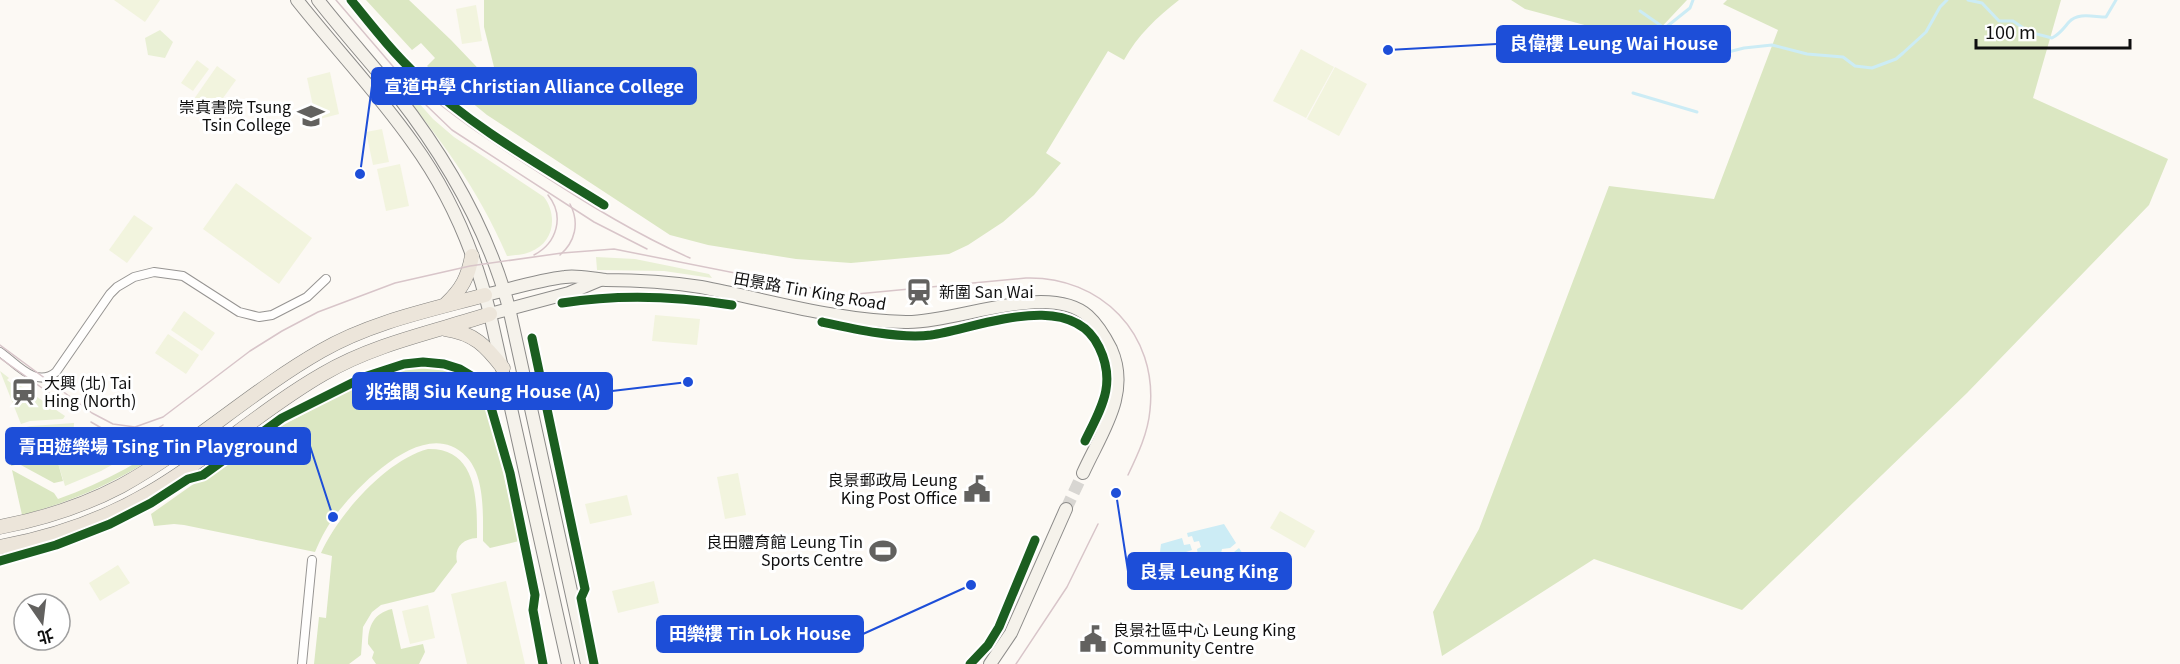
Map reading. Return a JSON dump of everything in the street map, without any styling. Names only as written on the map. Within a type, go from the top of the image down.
[{"type":"main road","points":[[297,0],[414,144],[448,202],[472,256],[485,295],[503,368],[568,664]]},
{"type":"main road","points":[[318,0],[395,93],[436,150],[479,227],[497,268],[509,308],[586,664]]},
{"type":"main road","points":[[445,305],[463,285],[469,273],[472,256]]},
{"type":"main road","name":"田景路 Tin King Road","points":[[485,295],[566,276],[672,283],[889,322],[932,321],[1031,302],[1059,303],[1074,307],[1088,316],[1102,333],[1114,355],[1119,380],[1116,402],[1083,472]]},
{"type":"main road","name":"田景路 Tin King Road","points":[[490,314],[569,293],[603,280]]},
{"type":"main road","points":[[0,526],[46,516],[102,495],[164,460],[277,378],[323,350],[375,326],[485,295]]},
{"type":"main road","points":[[0,547],[63,531],[124,506],[169,480],[271,406],[323,374],[362,354],[490,314]]},
{"type":"main road","points":[[442,329],[458,331],[474,338],[491,352],[503,368]]},
{"type":"main road","points":[[990,664],[1011,633],[1066,509]]},
{"type":"street","points":[[0,351],[31,375],[45,378],[56,372],[110,294],[134,277],[154,272],[183,276],[240,312],[259,317],[278,312],[307,297],[326,279]]},
{"type":"street","points":[[302,664],[312,560]]},
{"type":"green space","points":[[114,0],[160,0],[145,22]]},
{"type":"green space","points":[[366,0],[409,0],[493,84],[494,67],[484,27],[484,0],[1179,0],[1148,27],[1124,60],[1108,51],[1046,153],[1061,163],[1034,195],[1003,222],[968,245],[949,254],[851,263],[796,259],[708,245],[670,235],[487,115],[427,66],[435,58],[421,43],[412,50]]},
{"type":"green space","points":[[1511,0],[1687,0],[1655,34],[1614,44],[1592,27],[1525,9]]},
{"type":"green space","points":[[1727,0],[2061,0],[2033,98],[2168,159],[2149,205],[1967,393],[1742,610],[1594,559],[1442,656],[1433,612],[1479,529],[1609,186],[1714,199],[1778,30],[1723,4]]},
{"type":"green space","points":[[476,5],[482,41],[462,44],[456,9]]},
{"type":"green space","points":[[160,30],[173,42],[165,58],[148,55],[145,38]]},
{"type":"green space","points":[[1301,49],[1334,67],[1306,118],[1273,101]]},
{"type":"green space","points":[[197,60],[209,69],[193,91],[181,83]]},
{"type":"green space","points":[[217,66],[236,80],[213,112],[194,99]]},
{"type":"green space","points":[[1335,67],[1367,84],[1339,136],[1307,119]]},
{"type":"green space","points":[[330,72],[339,114],[316,120],[307,78]]},
{"type":"green space","points":[[395,76],[433,119],[454,137],[544,197],[552,220],[549,236],[538,248],[525,254],[507,256],[470,185],[442,143],[393,81]]},
{"type":"green space","points":[[382,129],[389,162],[373,165],[366,132]]},
{"type":"green space","points":[[400,164],[409,206],[386,211],[377,169]]},
{"type":"green space","points":[[236,183],[312,238],[279,284],[203,229]]},
{"type":"green space","points":[[134,215],[153,228],[127,263],[109,250]]},
{"type":"green space","points":[[596,257],[635,259],[709,274],[712,278],[664,271],[597,270]]},
{"type":"green space","points":[[184,311],[215,333],[202,351],[171,330]]},
{"type":"green space","points":[[655,315],[700,319],[697,345],[652,341]]},
{"type":"green space","points":[[168,334],[199,355],[186,374],[155,353]]},
{"type":"green space","points":[[421,365],[458,372],[479,387],[485,396],[519,541],[490,548],[483,541],[482,497],[474,468],[459,450],[436,443],[420,446],[404,453],[373,475],[334,517],[315,552],[184,525],[154,526],[151,514],[259,438],[366,381],[397,368]]},
{"type":"green space","points":[[0,371],[16,387],[18,384],[65,416],[63,419],[30,421],[21,424]]},
{"type":"green space","points":[[74,423],[72,434],[67,442],[52,449],[35,444],[22,428],[31,426]]},
{"type":"green space","points":[[186,429],[188,433],[130,472],[67,501],[22,515],[12,470],[54,493],[58,499],[125,469],[156,451]]},
{"type":"green space","points":[[87,431],[107,442],[129,443],[135,452],[101,471],[65,486],[58,463],[76,450]]},
{"type":"green space","points":[[428,449],[444,451],[457,457],[465,467],[475,493],[477,538],[467,540],[460,545],[456,557],[457,562],[434,592],[381,605],[372,612],[363,627],[361,655],[349,664],[314,664],[319,617],[326,618],[332,556],[321,553],[339,522],[365,491],[396,465]]},
{"type":"green space","points":[[25,455],[58,463],[63,481],[54,483],[19,464],[11,466],[10,458]]},
{"type":"green space","points":[[738,473],[746,515],[725,519],[717,477]]},
{"type":"green space","points":[[627,495],[632,515],[590,524],[585,504]]},
{"type":"green space","points":[[1280,511],[1315,531],[1305,548],[1270,528]]},
{"type":"green space","points":[[118,565],[130,583],[100,601],[89,583]]},
{"type":"green space","points":[[506,581],[525,664],[467,664],[451,594]]},
{"type":"green space","points":[[654,581],[659,603],[618,613],[612,591]]},
{"type":"green space","points":[[428,605],[435,638],[410,644],[402,611]]},
{"type":"green space","points":[[392,609],[401,649],[423,644],[425,652],[419,664],[376,664],[372,658],[374,652],[368,644],[373,621]]},
{"type":"water","points":[[1224,524],[1236,543],[1230,548],[1222,549],[1220,558],[1222,561],[1230,562],[1234,559],[1234,552],[1239,548],[1244,556],[1244,570],[1235,578],[1191,565],[1190,562],[1194,560],[1193,556],[1198,555],[1197,549],[1201,547],[1199,541],[1194,542],[1192,536],[1188,537],[1187,533]]},
{"type":"water","points":[[1182,538],[1184,545],[1190,544],[1192,550],[1186,552],[1187,557],[1182,559],[1183,564],[1178,566],[1178,570],[1154,574],[1153,562],[1160,552],[1161,544]]},
{"type":"waterway","points":[[1665,28],[1690,8],[1693,0]]},
{"type":"waterway","points":[[1640,11],[1693,48],[1716,55],[1744,48],[1772,45],[1807,54],[1843,57],[1855,66],[1872,68],[1896,59],[1903,53],[1926,32],[1940,7],[1947,0]]},
{"type":"waterway","points":[[1968,0],[1982,3],[1999,21],[2013,21],[2029,32],[2052,38],[2077,17],[2106,17],[2116,0]]},
{"type":"waterway","points":[[1633,93],[1697,112]]},
{"type":"tunnel","points":[[1066,509],[1083,473]]},
{"type":"tram line","points":[[336,0],[427,106],[452,130],[594,222],[647,249]]},
{"type":"tram line","points":[[419,87],[479,133],[561,187],[633,230],[690,258]]},
{"type":"tram line","points":[[534,255],[548,244],[556,228],[556,212],[548,195]]},
{"type":"tram line","points":[[560,255],[569,244],[574,232],[575,218],[570,204]]},
{"type":"tram line","points":[[0,345],[92,413],[113,424],[135,427],[163,417],[250,351],[318,312],[395,283],[470,266],[562,253],[614,249],[846,295],[1026,278],[1053,280],[1078,287],[1100,299],[1119,315],[1134,334],[1145,357],[1150,382],[1149,419],[1142,443],[1128,475]]},
{"type":"tram line","points":[[0,358],[66,405]]},
{"type":"tram line","points":[[91,422],[109,431],[127,436],[145,434],[163,425]]},
{"type":"tram line","points":[[1016,664],[1067,587],[1098,524]]},
{"type":"cycle path","points":[[351,0],[383,40],[439,95],[484,129],[604,205]]},
{"type":"cycle path","points":[[562,303],[605,298],[647,297],[732,305]]},
{"type":"cycle path","points":[[822,322],[876,333],[918,336],[1022,316],[1046,315],[1068,319],[1086,329],[1099,347],[1107,373],[1105,396],[1085,441]]},
{"type":"cycle path","points":[[532,338],[585,589],[581,598],[594,664]]},
{"type":"cycle path","points":[[0,561],[56,545],[110,524],[151,503],[188,479],[203,475],[282,418],[364,377],[404,364],[423,362],[444,364],[460,369],[480,381],[488,397],[510,473],[535,595],[533,610],[543,664]]},
{"type":"cycle path","points":[[970,664],[988,645],[999,627],[1035,540]]},
{"type":"place","name":"良偉樓 Leung Wai House","points":[[1388,50]]},
{"type":"place","name":"崇真書院 Tsung Tsin College","points":[[311,116]]},
{"type":"place","name":"宣道中學 Christian Alliance College","points":[[360,174]]},
{"type":"place","name":"新圍 San Wai","points":[[919,292]]},
{"type":"place","name":"兆強閣 Siu Keung House (A)","points":[[688,382]]},
{"type":"place","name":"大興 (北) Tai Hing (North)","points":[[24,392]]},
{"type":"place","name":"良景郵政局 Leung King Post Office","points":[[977,489]]},
{"type":"place","name":"良景 Leung King","points":[[1116,493]]},
{"type":"place","name":"青田遊樂場 Tsing Tin Playground","points":[[333,517]]},
{"type":"place","name":"良田體育館 Leung Tin Sports Centre","points":[[883,551]]},
{"type":"place","name":"田樂樓 Tin Lok House","points":[[971,585]]},
{"type":"place","name":"良景社區中心 Leung King Community Centre","points":[[1093,639]]}]
